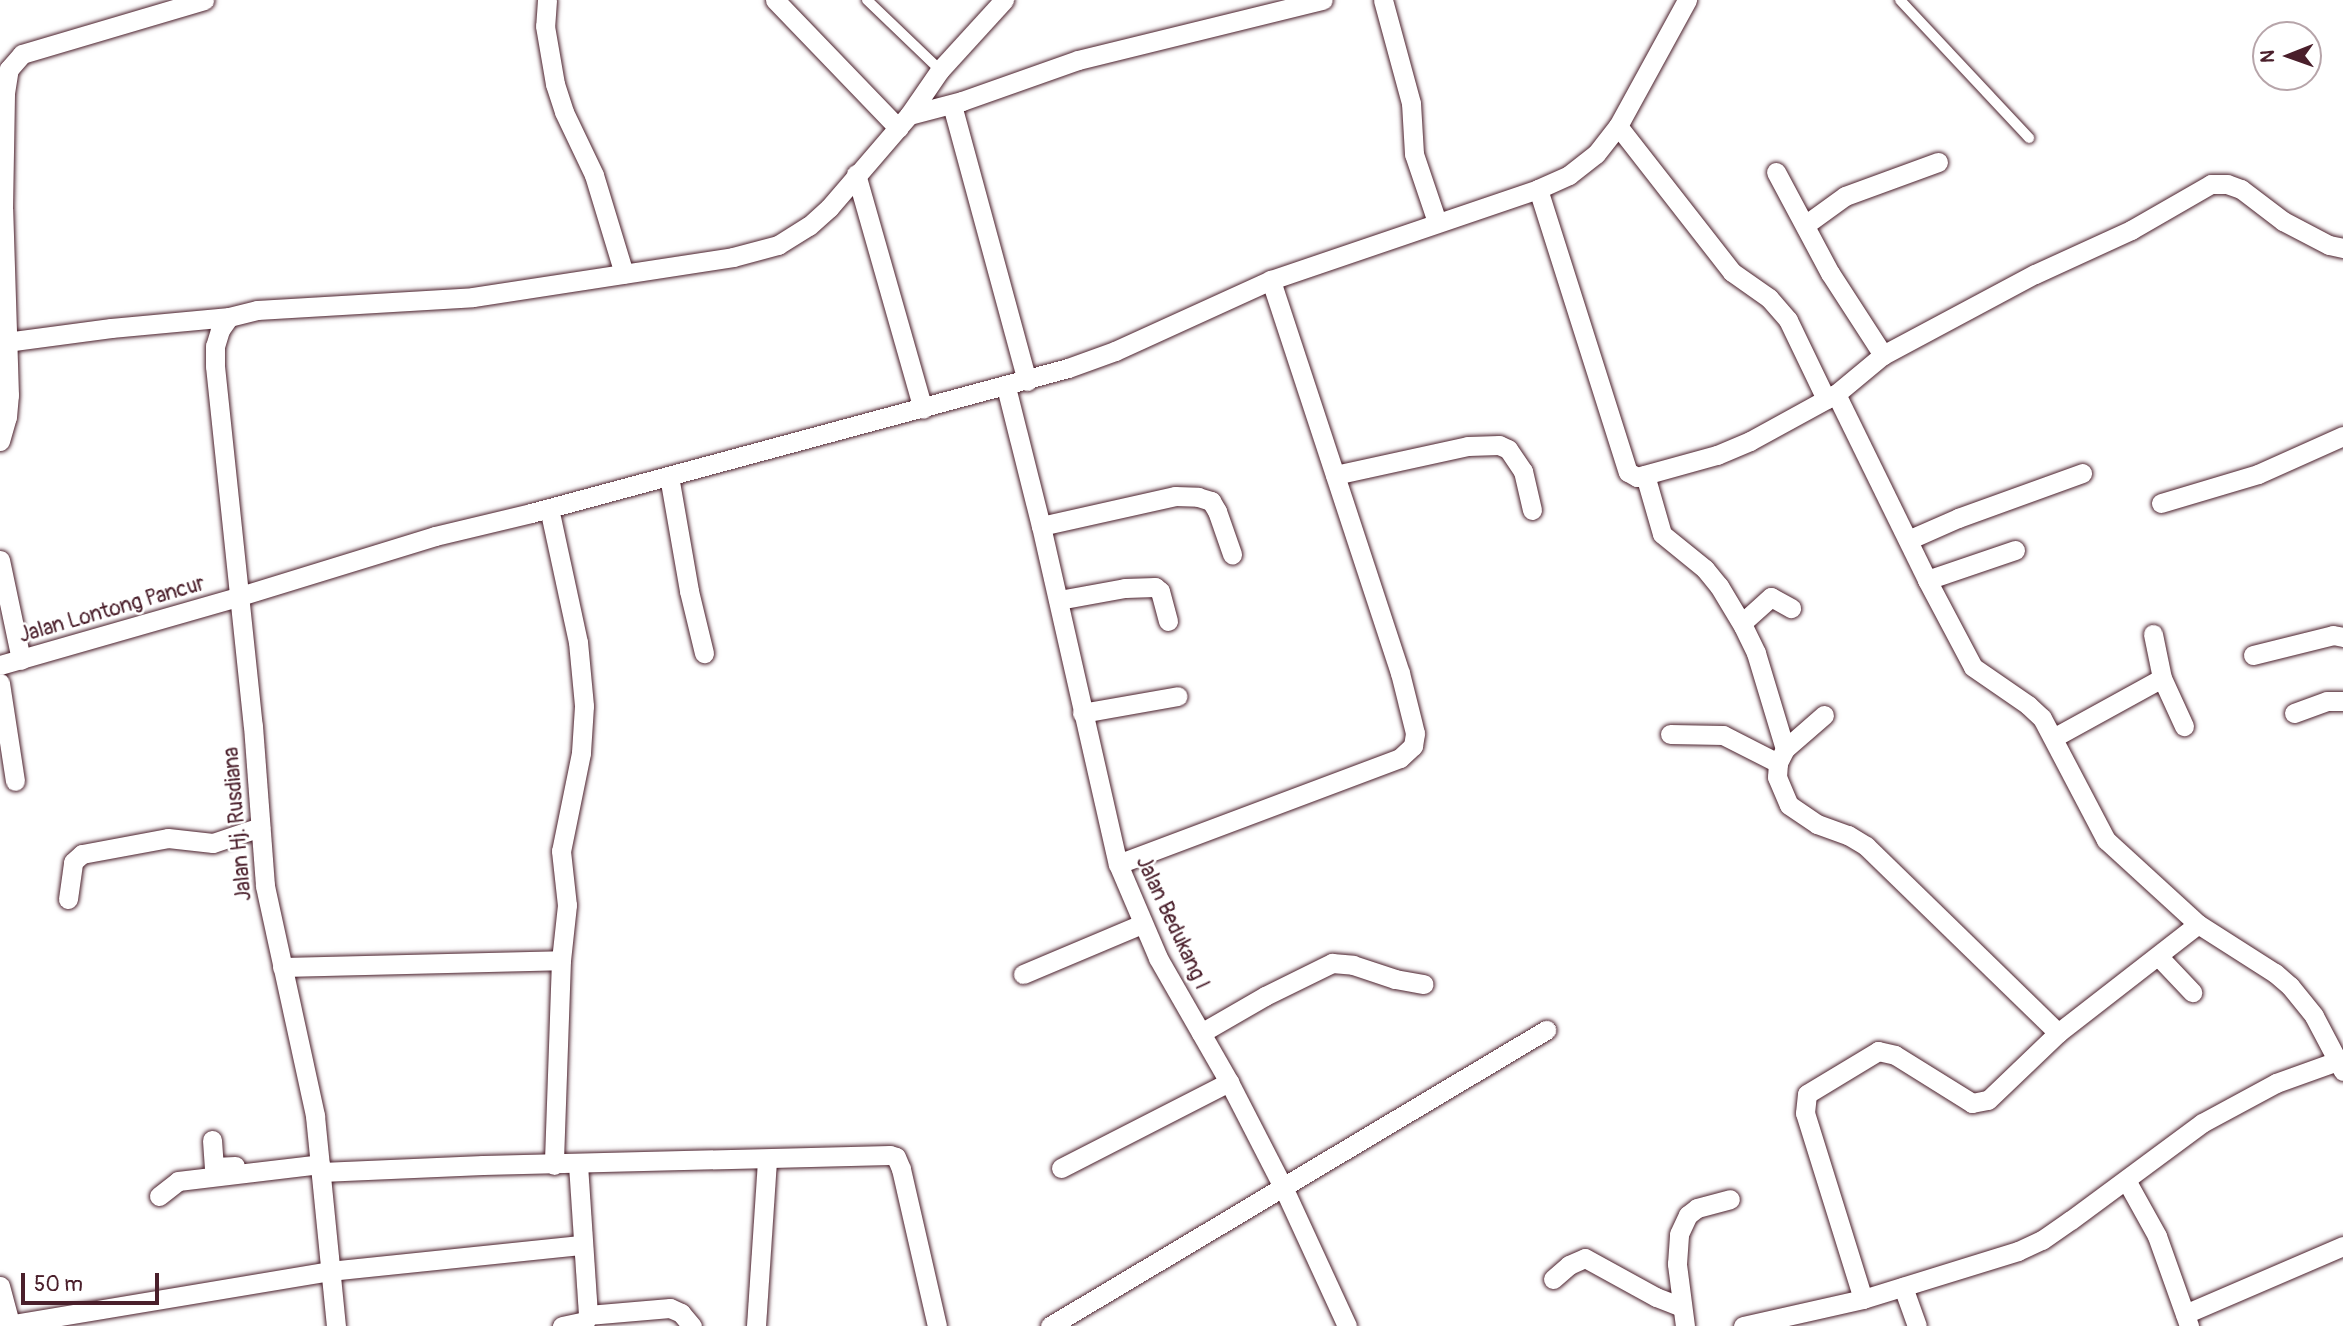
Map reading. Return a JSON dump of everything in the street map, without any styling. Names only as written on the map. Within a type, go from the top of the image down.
[{"type":"street","points":[[0,441],[7,416],[4,367],[4,209],[5,93],[9,69],[22,54],[204,0]]},
{"type":"street","points":[[547,0],[545,26],[550,65],[558,97],[594,175],[624,274]]},
{"type":"street","points":[[775,0],[904,122]]},
{"type":"street","points":[[6,342],[111,328],[229,317],[257,310],[473,297],[733,257],[778,245],[818,218],[904,122],[940,70],[1004,0]]},
{"type":"street","points":[[904,122],[1078,60],[1323,0]]},
{"type":"street","points":[[1383,0],[1411,103],[1414,154],[1437,222]]},
{"type":"street","name":"Jalan Lontong Pancur","points":[[0,665],[436,536],[1027,381],[1115,351],[1271,280],[1538,189],[1587,162],[1618,126],[1687,0]]},
{"type":"street","points":[[952,105],[1027,381]]},
{"type":"street","points":[[1618,126],[1732,272],[1769,298],[1788,320],[1909,540],[1973,667],[2028,705],[2042,718],[2106,840],[2198,924],[2275,973],[2290,986],[2314,1016],[2342,1063],[2276,1083],[2202,1123],[2042,1240],[2018,1251],[1863,1299],[1744,1326]]},
{"type":"street","points":[[1805,225],[1845,196],[1938,162]]},
{"type":"street","points":[[1776,172],[1858,318],[1884,355]]},
{"type":"street","points":[[856,174],[923,409]]},
{"type":"street","points":[[1538,189],[1628,472],[1637,478],[1717,455],[1831,396],[1884,355],[2035,274],[2131,230],[2211,184],[2227,184],[2241,189],[2283,221],[2329,245],[2343,248]]},
{"type":"street","points":[[1118,864],[1400,758],[1413,746],[1415,733],[1400,673],[1271,280]]},
{"type":"street","name":"Jalan Hj. Rusdiana","points":[[229,317],[220,330],[215,346],[215,366],[265,886],[315,1116],[336,1326]]},
{"type":"street","name":"Jalan Bedukang I","points":[[1006,387],[1059,600],[1082,713],[1118,864],[1142,924],[1178,996],[1229,1082],[1284,1189],[1347,1326]]},
{"type":"street","points":[[2161,503],[2266,471],[2343,436]]},
{"type":"street","points":[[1335,475],[1468,446],[1499,445],[1508,449],[1523,471],[1532,510]]},
{"type":"street","points":[[1909,540],[1958,518],[2082,472]]},
{"type":"street","points":[[1645,475],[1662,534],[1705,569],[1719,586],[1742,623],[1756,653],[1781,756],[1777,778],[1789,805],[1817,824],[1867,845],[2059,1033]]},
{"type":"street","points":[[669,476],[689,591],[704,653]]},
{"type":"street","points":[[1041,526],[1175,496],[1198,497],[1211,501],[1217,511],[1232,554]]},
{"type":"street","points":[[549,508],[578,642],[584,706],[581,753],[561,851],[560,867],[567,893],[561,960],[554,1165]]},
{"type":"street","points":[[1927,580],[2015,550]]},
{"type":"street","points":[[0,553],[21,660]]},
{"type":"street","points":[[1059,600],[1125,587],[1155,587],[1160,591],[1168,621]]},
{"type":"street","points":[[1742,623],[1771,597],[1791,608]]},
{"type":"street","points":[[2153,634],[2162,678],[2184,726]]},
{"type":"street","points":[[2253,655],[2333,635],[2343,637]]},
{"type":"street","points":[[2053,738],[2162,678]]},
{"type":"street","points":[[0,683],[15,781]]},
{"type":"street","points":[[1082,713],[1178,696]]},
{"type":"street","points":[[2294,713],[2327,701],[2343,701]]},
{"type":"street","points":[[1781,756],[1824,715]]},
{"type":"street","points":[[1670,734],[1723,735],[1781,756]]},
{"type":"street","points":[[68,900],[73,862],[82,854],[168,838],[213,842],[260,827]]},
{"type":"street","points":[[1023,974],[1142,924]]},
{"type":"street","points":[[1863,1299],[1805,1114],[1807,1094],[1878,1051],[1895,1055],[1958,1097],[1980,1103],[1988,1100],[2059,1033],[2198,924]]},
{"type":"street","points":[[2158,956],[2192,992]]},
{"type":"street","points":[[282,967],[561,960]]},
{"type":"street","points":[[1201,1033],[1265,996],[1332,963],[1353,965],[1395,979],[1423,984]]},
{"type":"street","points":[[1050,1326],[1284,1189],[1546,1030]]},
{"type":"street","points":[[1061,1168],[1229,1082]]},
{"type":"street","points":[[212,1140],[214,1167],[554,1165],[883,1155],[896,1157],[937,1326]]},
{"type":"street","points":[[756,1326],[767,1159]]},
{"type":"street","points":[[562,1326],[585,1321],[588,1315],[581,1245],[578,1163]]},
{"type":"street","points":[[159,1196],[178,1181],[320,1165]]},
{"type":"street","points":[[2126,1180],[2157,1236],[2187,1320],[2343,1246]]},
{"type":"street","points":[[1684,1317],[1677,1264],[1682,1225],[1697,1208],[1730,1199]]},
{"type":"street","points":[[0,1286],[6,1325],[329,1271],[581,1245]]},
{"type":"street","points":[[1553,1279],[1569,1265],[1585,1258],[1656,1297],[1684,1317]]},
{"type":"street","points":[[1903,1287],[1917,1326]]},
{"type":"street","points":[[588,1315],[670,1308],[681,1313],[692,1326]]},
{"type":"lane","points":[[867,0],[940,70]]},
{"type":"lane","points":[[1900,0],[2029,138]]}]
